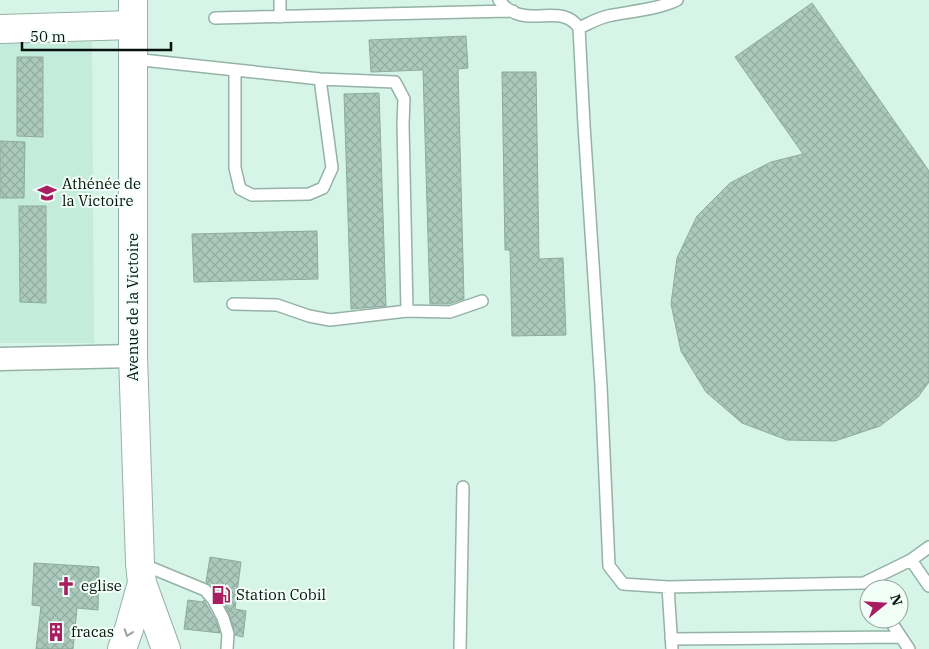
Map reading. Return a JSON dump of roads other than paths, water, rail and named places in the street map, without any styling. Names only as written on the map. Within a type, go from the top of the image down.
[{"type":"main road","points":[[0,29],[133,13]]},
{"type":"main road","name":"Avenue de la Victoire","points":[[133,13],[133,356],[141,573]]},
{"type":"main road","points":[[122,649],[129,629],[141,573]]},
{"type":"main road","points":[[141,573],[166,649]]},
{"type":"street","points":[[0,359],[133,356]]},
{"type":"lane","points":[[280,0],[280,17]]},
{"type":"lane","points":[[499,0],[513,11],[527,16],[563,14],[574,20],[579,28],[601,386],[609,566],[623,584],[668,587],[859,586]]},
{"type":"lane","points":[[579,28],[606,16],[671,3],[677,0]]},
{"type":"lane","points":[[215,18],[513,11]]},
{"type":"lane","points":[[133,59],[320,79],[396,82],[404,99],[407,311]]},
{"type":"lane","points":[[236,70],[235,168],[240,189],[252,195],[308,194],[323,188],[332,168],[320,79]]},
{"type":"lane","points":[[233,304],[277,305],[309,316],[330,320],[407,311],[450,312],[482,301]]},
{"type":"lane","points":[[460,649],[463,487]]},
{"type":"lane","points":[[879,579],[929,547]]},
{"type":"lane","points":[[911,560],[929,586]]},
{"type":"lane","points":[[141,573],[205,590],[213,599],[223,618],[228,634],[227,649]]},
{"type":"lane","points":[[668,587],[672,644],[901,637]]},
{"type":"lane","points":[[896,629],[909,649]]},
{"type":"place","name":"Athénée de la Victoire","points":[[47,193]]},
{"type":"place","name":"eglise","points":[[66,586]]},
{"type":"place","name":"Station Cobil","points":[[221,595]]},
{"type":"place","name":"fracas","points":[[56,632]]}]
